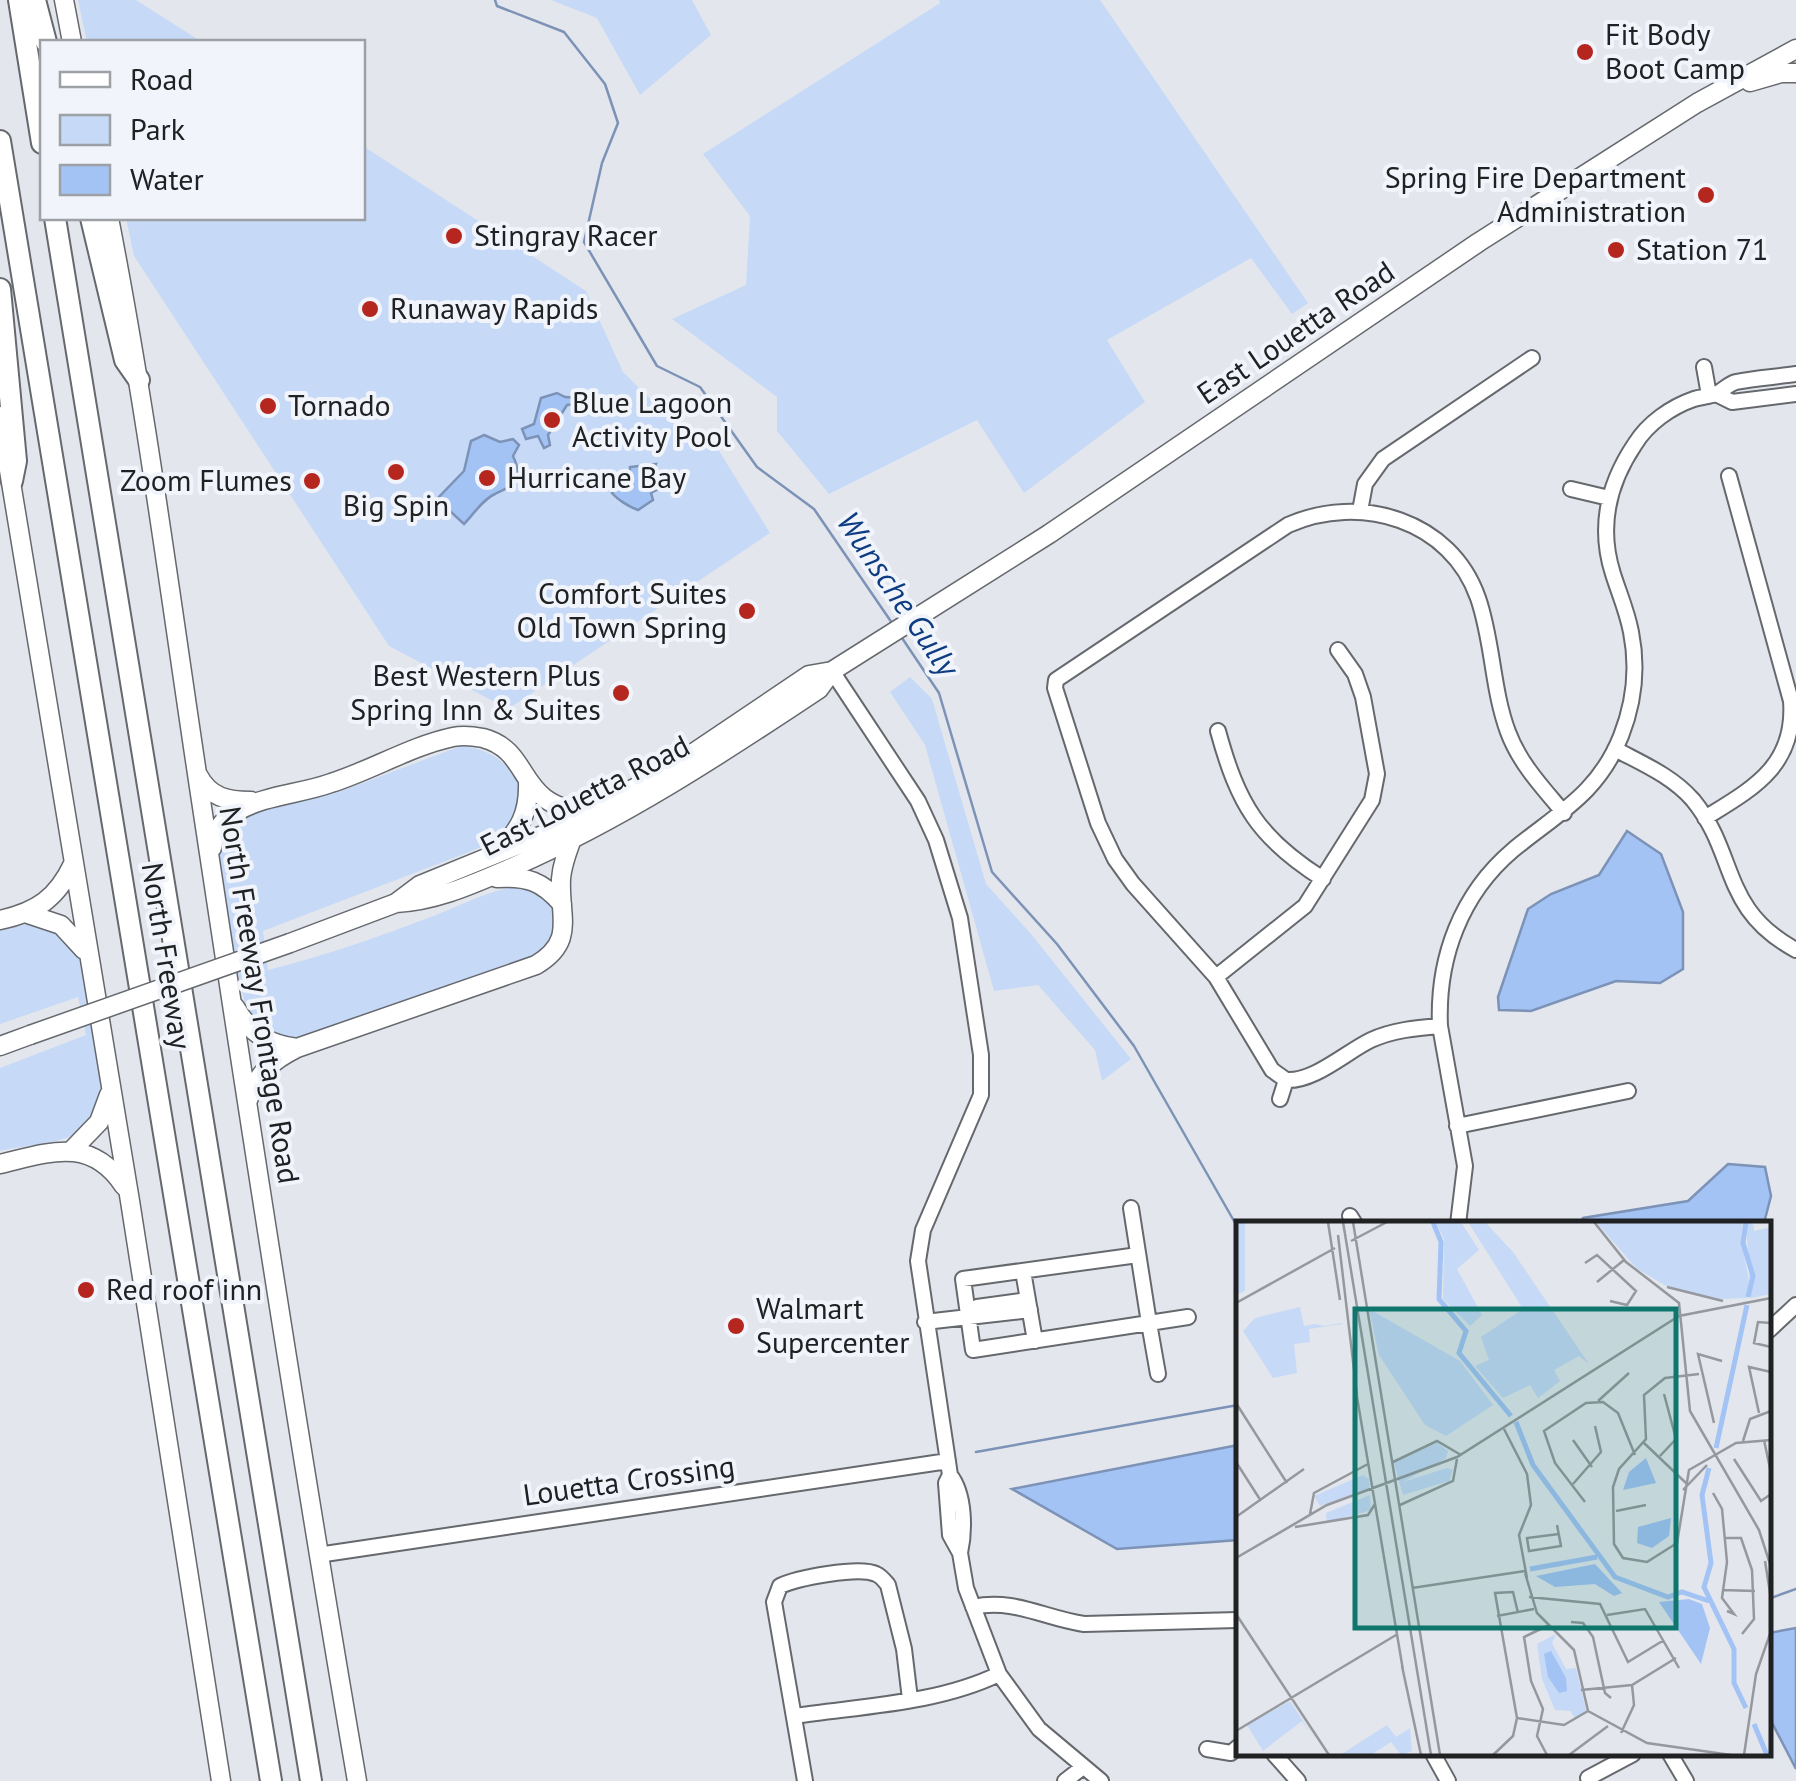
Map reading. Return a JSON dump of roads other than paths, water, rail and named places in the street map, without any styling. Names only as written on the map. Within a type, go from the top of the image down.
[{"type":"highway","points":[[19,0],[40,131]]},
{"type":"highway","points":[[35,0],[45,40]]},
{"type":"highway","name":"North Freeway","points":[[0,140],[270,1781]]},
{"type":"highway","name":"North Freeway","points":[[55,220],[311,1781]]},
{"type":"highway","points":[[90,220],[125,360],[140,380]]},
{"type":"highway","points":[[0,289],[16,461],[12,481]]},
{"type":"main road","points":[[64,0],[72,40]]},
{"type":"main road","name":"East Louetta Road","points":[[488,869],[572,839],[653,796],[819,689],[832,671],[860,652],[1049,534],[1479,242],[1716,92],[1796,49]]},
{"type":"main road","points":[[1716,92],[1781,73],[1796,73]]},
{"type":"main road","name":"North Freeway Frontage Road","points":[[109,220],[140,380],[232,1002],[357,1781]]},
{"type":"main road","points":[[0,416],[221,1781]]},
{"type":"main road","name":"East Louetta Road","points":[[0,1046],[396,903],[426,902],[662,773],[809,676],[832,671]]},
{"type":"main road","points":[[210,859],[214,836],[238,810],[330,784],[458,736],[483,738],[503,747],[539,797],[554,807],[590,813]]},
{"type":"main road","points":[[197,772],[204,788],[216,796],[262,802]]},
{"type":"main road","points":[[653,796],[662,773]]},
{"type":"main road","points":[[528,782],[524,820],[488,869],[538,882],[562,904]]},
{"type":"main road","points":[[248,1100],[255,1080],[266,1067],[297,1048],[536,965],[548,957],[559,945],[564,923],[562,868],[572,839]]},
{"type":"main road","points":[[0,920],[28,914],[56,895],[74,863]]},
{"type":"main road","points":[[28,914],[60,925],[88,956]]},
{"type":"main road","points":[[232,1002],[257,1035],[274,1045],[297,1048]]},
{"type":"main road","points":[[71,1151],[99,1122],[111,1088]]},
{"type":"main road","points":[[0,1164],[71,1151],[97,1156],[114,1170],[128,1193]]},
{"type":"street","points":[[1360,510],[1365,484],[1383,458],[1532,358]]},
{"type":"street","points":[[1704,366],[1713,394],[1732,402],[1796,394]]},
{"type":"street","points":[[1458,1221],[1465,1166],[1440,1026],[1440,991],[1450,943],[1468,903],[1497,865],[1564,814],[1590,788],[1615,750],[1630,707],[1634,660],[1628,619],[1608,558],[1605,529],[1616,474],[1645,430],[1683,404],[1731,383],[1796,374]]},
{"type":"street","points":[[1755,380],[1758,398]]},
{"type":"street","points":[[1705,818],[1764,782],[1792,753],[1793,708],[1729,476]]},
{"type":"street","points":[[1570,489],[1609,498]]},
{"type":"street","points":[[1440,1026],[1380,1036],[1302,1078],[1286,1080],[1272,1070],[1216,977],[1133,884],[1110,850],[1098,823],[1055,682],[1288,525],[1323,513],[1360,510],[1388,516],[1429,534],[1468,577],[1484,620],[1509,735],[1524,764],[1564,814]]},
{"type":"street","points":[[1216,977],[1298,913],[1372,800],[1377,774],[1360,686],[1338,650]]},
{"type":"street","points":[[832,671],[918,801],[936,840],[960,918],[982,1056],[982,1095],[924,1230],[918,1261],[949,1468],[946,1483],[956,1515],[950,1534],[960,1552],[973,1606],[999,1674],[1039,1728],[1100,1781]]},
{"type":"street","points":[[1218,731],[1233,784],[1253,819],[1278,848],[1323,879]]},
{"type":"street","points":[[1615,750],[1673,782],[1705,818],[1742,901],[1764,928],[1796,950]]},
{"type":"street","points":[[1280,1099],[1286,1080]]},
{"type":"street","points":[[1458,1126],[1628,1091]]},
{"type":"street","points":[[1131,1208],[1158,1374]]},
{"type":"street","points":[[1031,1319],[974,1350],[963,1279],[1024,1275],[1138,1255]]},
{"type":"street","points":[[1024,1275],[1031,1319]]},
{"type":"street","points":[[1771,1330],[1794,1313]]},
{"type":"street","points":[[925,1322],[968,1316],[1149,1323],[1188,1317]]},
{"type":"street","name":"Louetta Crossing","points":[[318,1555],[949,1468]]},
{"type":"street","points":[[805,1781],[774,1602],[780,1586],[791,1581],[874,1572],[888,1585],[904,1648],[910,1699]]},
{"type":"street","points":[[973,1606],[996,1602],[1084,1624],[1236,1620]]},
{"type":"street","points":[[794,1716],[974,1686],[999,1674]]},
{"type":"street","points":[[1208,1750],[1231,1753],[1236,1749]]},
{"type":"street","points":[[1276,1756],[1298,1781]]},
{"type":"street","points":[[1434,1756],[1448,1781]]},
{"type":"street","points":[[1588,1778],[1629,1756]]},
{"type":"street","points":[[1671,1756],[1686,1781]]},
{"type":"street","points":[[1064,1781],[1083,1767]]},
{"type":"water","name":"Blue Lagoon Activity Pool","points":[[557,393],[582,398],[587,403],[567,405],[548,435],[550,445],[544,448],[538,436],[526,439],[522,429],[534,424],[541,398]]},
{"type":"water","name":"Hurricane Bay","points":[[484,435],[500,442],[513,439],[519,445],[513,456],[518,477],[486,500],[464,524],[437,499],[464,471],[471,441]]},
{"type":"water","points":[[656,464],[652,477],[658,479],[660,488],[651,493],[653,500],[638,510],[612,493],[630,467]]},
{"type":"water","points":[[1627,831],[1661,854],[1683,912],[1683,969],[1660,983],[1616,981],[1531,1011],[1499,1010],[1498,997],[1528,909],[1551,894],[1599,875]]},
{"type":"water","points":[[1728,1164],[1765,1167],[1771,1196],[1765,1221],[1581,1221],[1583,1218],[1688,1201]]},
{"type":"water","points":[[1236,1445],[1236,1540],[1117,1549],[1012,1489]]},
{"type":"water","points":[[1796,1628],[1796,1769],[1771,1721],[1771,1633]]},
{"type":"waterway","name":"Wunsche Gully","points":[[495,0],[497,6],[564,32],[605,84],[618,123],[602,163],[584,242],[657,366],[700,387],[757,467],[814,509],[892,623]]},
{"type":"waterway","name":"Wunsche Gully","points":[[902,638],[939,693],[992,872],[1057,944],[1134,1046],[1236,1224]]},
{"type":"waterway","points":[[976,1452],[1236,1405]]},
{"type":"waterway","name":"Wunsche Gully","points":[[1771,1598],[1796,1589]]},
{"type":"place","name":"Fit Body Boot Camp","points":[[1585,52]]},
{"type":"place","name":"Spring Fire Department Administration","points":[[1706,195]]},
{"type":"place","name":"Stingray Racer","points":[[454,236]]},
{"type":"place","name":"Station 71","points":[[1616,250]]},
{"type":"place","name":"Runaway Rapids","points":[[370,309]]},
{"type":"place","name":"Tornado","points":[[268,406]]},
{"type":"place","name":"Blue Lagoon Activity Pool","points":[[552,420]]},
{"type":"place","name":"Big Spin","points":[[396,472]]},
{"type":"place","name":"Hurricane Bay","points":[[487,478]]},
{"type":"place","name":"Zoom Flumes","points":[[312,481]]},
{"type":"place","name":"Comfort Suites Old Town Spring","points":[[747,611]]},
{"type":"place","name":"Best Western Plus Spring Inn & Suites","points":[[621,693]]},
{"type":"place","name":"Red roof inn","points":[[86,1290]]},
{"type":"place","name":"Walmart Supercenter","points":[[736,1326]]}]
